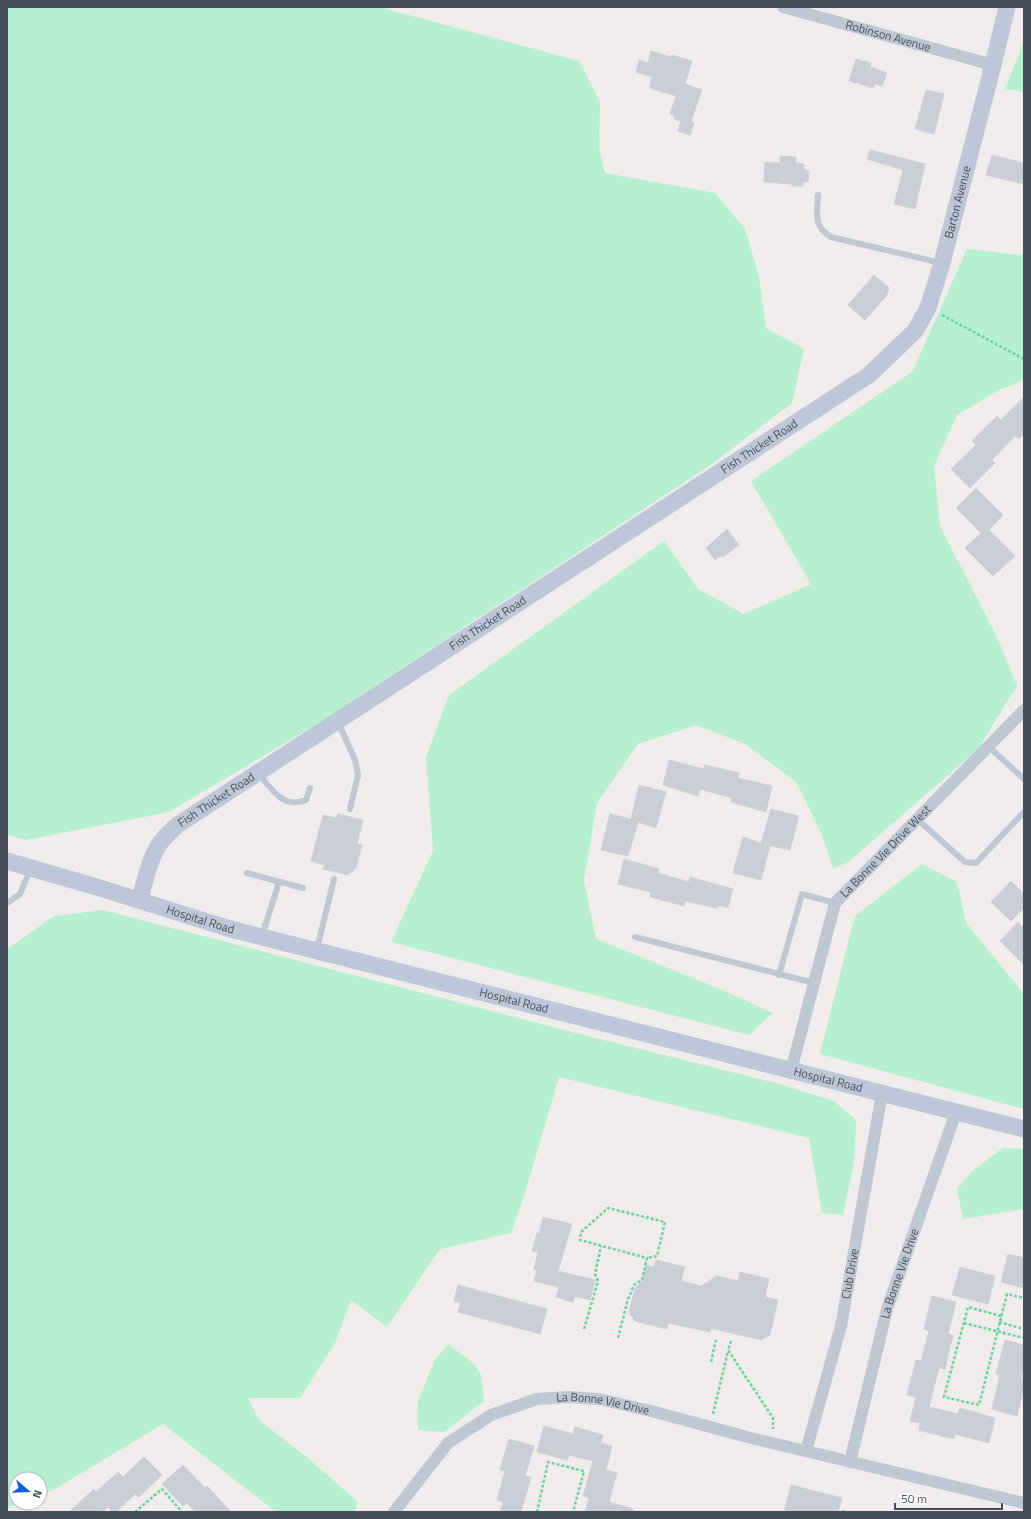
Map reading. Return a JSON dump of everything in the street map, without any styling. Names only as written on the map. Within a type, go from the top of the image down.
[{"type":"street","name":"Robinson Avenue","points":[[783,7],[993,66]]},
{"type":"street","name":"Barton Avenue","points":[[868,374],[915,331],[928,308],[942,263],[1007,7]]},
{"type":"street","name":"Fish Thicket Road","points":[[140,900],[151,863],[164,838],[176,826],[259,774],[868,374]]},
{"type":"street","name":"La Bonne Vie Drive West","points":[[791,1071],[835,903],[1024,710]]},
{"type":"street","name":"Hospital Road","points":[[7,862],[140,900],[227,928],[1024,1129]]},
{"type":"street","name":"Club Drive","points":[[806,1451],[841,1326],[882,1093]]},
{"type":"street","name":"La Bonne Vie Drive","points":[[850,1462],[887,1309],[956,1112]]},
{"type":"street","name":"La Bonne Vie Drive","points":[[394,1512],[448,1443],[491,1415],[537,1399],[569,1397],[599,1399],[655,1412],[751,1438],[1024,1503]]},
{"type":"lane","points":[[818,195],[817,222],[822,230],[831,237],[942,263]]},
{"type":"lane","points":[[338,722],[355,760],[358,775],[350,809]]},
{"type":"lane","points":[[988,746],[1024,779]]},
{"type":"lane","points":[[259,774],[276,796],[285,800],[298,803],[306,800],[310,788]]},
{"type":"lane","points":[[917,819],[965,862],[976,862],[1024,812]]},
{"type":"lane","points":[[7,903],[20,894],[31,868]]},
{"type":"lane","points":[[247,873],[303,888]]},
{"type":"lane","points":[[316,951],[334,879]]},
{"type":"lane","points":[[262,937],[279,882]]},
{"type":"lane","points":[[779,975],[802,894],[835,903]]},
{"type":"lane","points":[[635,937],[814,983]]},
{"type":"path","points":[[928,308],[1024,359]]},
{"type":"path","points":[[608,1208],[665,1222],[657,1256],[647,1258],[580,1240],[581,1232],[608,1208]]},
{"type":"path","points":[[584,1329],[598,1281],[595,1274],[601,1246]]},
{"type":"path","points":[[618,1338],[628,1299],[634,1285],[642,1280],[647,1258]]},
{"type":"path","points":[[1001,1316],[968,1307],[944,1397],[979,1406],[1007,1294],[1024,1298]]},
{"type":"path","points":[[999,1322],[1024,1329]]},
{"type":"path","points":[[964,1323],[1024,1338]]},
{"type":"path","points":[[711,1362],[716,1340]]},
{"type":"path","points":[[713,1414],[731,1341]]},
{"type":"path","points":[[728,1350],[773,1418],[772,1429]]},
{"type":"path","points":[[537,1512],[548,1462],[584,1471],[574,1512]]},
{"type":"path","points":[[135,1512],[162,1489],[182,1512]]},
{"type":"green space","points":[[7,7],[379,7],[579,61],[600,102],[599,148],[605,173],[715,193],[745,229],[759,276],[766,328],[804,349],[792,403],[712,464],[322,721],[169,812],[26,840],[7,835]]},
{"type":"green space","points":[[1024,41],[1024,92],[1005,89]]},
{"type":"green space","points":[[967,249],[1018,255],[1024,254],[1024,380],[999,390],[957,415],[934,466],[940,526],[997,637],[1017,686],[977,750],[847,863],[833,868],[822,835],[796,782],[745,744],[696,725],[638,744],[597,803],[584,881],[596,939],[725,991],[773,1013],[749,1035],[391,942],[433,851],[426,757],[449,695],[664,541],[698,589],[744,614],[811,584],[751,481],[912,372]]},
{"type":"green space","points":[[922,864],[957,882],[966,923],[1024,994],[1024,1109],[820,1054],[855,916]]},
{"type":"green space","points":[[103,910],[576,1033],[780,1084],[834,1101],[856,1120],[854,1163],[843,1215],[822,1213],[809,1138],[559,1077],[525,1193],[511,1233],[440,1249],[387,1327],[351,1300],[335,1343],[300,1398],[248,1398],[259,1420],[308,1458],[358,1502],[354,1512],[276,1512],[163,1424],[48,1492],[48,1471],[8,1471],[7,1509],[7,949],[54,916]]},
{"type":"green space","points":[[1003,1148],[1024,1149],[1024,1209],[963,1219],[957,1189],[971,1172]]},
{"type":"green space","points":[[448,1344],[474,1364],[481,1375],[484,1401],[444,1432],[418,1430],[418,1401],[435,1360]]},
{"type":"building","points":[[651,51],[692,61],[685,84],[702,90],[691,121],[694,123],[690,135],[678,131],[681,121],[674,119],[675,116],[670,114],[676,96],[649,88],[652,77],[636,72],[639,60],[648,63]]},
{"type":"building","points":[[856,59],[871,63],[870,67],[887,73],[882,86],[875,84],[874,88],[849,81]]},
{"type":"building","points":[[926,90],[944,94],[934,134],[915,129]]},
{"type":"building","points":[[870,150],[925,164],[915,209],[894,204],[903,170],[867,159]]},
{"type":"building","points":[[992,155],[1024,163],[1024,184],[986,175]]},
{"type":"building","points":[[780,156],[796,157],[796,163],[804,164],[804,169],[809,171],[808,182],[803,182],[803,186],[792,186],[792,184],[764,182],[765,162],[780,163]]},
{"type":"building","points":[[874,275],[889,288],[887,295],[865,320],[848,305]]},
{"type":"building","points":[[1024,397],[1024,434],[1019,439],[1015,436],[992,460],[995,463],[970,488],[951,469],[976,445],[972,441],[997,416],[1001,420]]},
{"type":"building","points":[[976,488],[1003,515],[989,530],[1015,556],[993,576],[965,548],[981,533],[956,508]]},
{"type":"building","points":[[727,529],[739,545],[723,557],[722,555],[715,560],[706,548]]},
{"type":"building","points":[[669,760],[704,769],[705,765],[739,773],[738,778],[772,786],[766,812],[731,802],[732,798],[700,789],[698,796],[663,785]]},
{"type":"building","points":[[639,785],[666,792],[656,828],[638,822],[628,856],[601,850],[610,814],[631,819]]},
{"type":"building","points":[[771,809],[799,816],[790,850],[767,845],[770,846],[761,880],[733,873],[743,837],[761,843]]},
{"type":"building","points":[[338,814],[363,820],[357,844],[362,845],[356,868],[348,875],[323,869],[325,865],[311,861],[323,815],[336,818]]},
{"type":"building","points":[[624,859],[659,869],[658,873],[689,882],[690,877],[733,889],[728,908],[718,905],[717,908],[685,901],[684,906],[650,897],[651,892],[618,884]]},
{"type":"building","points":[[1011,881],[1024,894],[1024,908],[1011,921],[991,902]]},
{"type":"building","points":[[1018,922],[1024,928],[1024,965],[1000,941]]},
{"type":"building","points":[[543,1217],[572,1224],[558,1271],[595,1280],[590,1300],[575,1296],[573,1302],[556,1297],[559,1287],[534,1281],[537,1270],[534,1269],[538,1252],[532,1251],[537,1233],[539,1234]]},
{"type":"building","points":[[1008,1254],[1024,1258],[1024,1288],[1001,1282]]},
{"type":"building","points":[[656,1260],[685,1267],[681,1281],[701,1286],[717,1276],[738,1281],[740,1272],[769,1279],[765,1297],[778,1300],[770,1335],[761,1340],[711,1328],[710,1332],[668,1323],[667,1329],[635,1321],[629,1312],[635,1288],[642,1282],[646,1265],[654,1267]]},
{"type":"building","points":[[960,1267],[995,1276],[988,1304],[952,1295]]},
{"type":"building","points":[[458,1285],[547,1309],[540,1334],[458,1312],[461,1303],[454,1301]]},
{"type":"building","points":[[932,1296],[956,1302],[948,1334],[953,1335],[945,1369],[939,1368],[929,1407],[958,1414],[960,1408],[995,1418],[989,1443],[955,1434],[954,1439],[919,1430],[920,1423],[910,1421],[916,1397],[907,1395],[916,1360],[921,1361],[929,1331],[924,1329]]},
{"type":"building","points":[[1005,1340],[1024,1345],[1024,1367],[1021,1379],[1024,1380],[1024,1389],[1017,1416],[992,1409],[1000,1375],[996,1374]]},
{"type":"building","points":[[544,1426],[573,1434],[575,1427],[603,1435],[601,1443],[612,1446],[606,1470],[617,1473],[609,1502],[633,1509],[633,1512],[585,1512],[589,1498],[583,1496],[593,1461],[569,1455],[567,1460],[537,1452]]},
{"type":"building","points":[[509,1439],[534,1446],[525,1476],[531,1477],[521,1512],[500,1512],[503,1502],[497,1500],[505,1471],[500,1470]]},
{"type":"building","points":[[144,1457],[162,1475],[139,1497],[135,1494],[116,1512],[112,1512],[108,1507],[102,1512],[69,1512],[94,1489],[96,1492],[118,1472],[123,1477]]},
{"type":"building","points":[[183,1465],[205,1488],[207,1486],[231,1512],[195,1512],[187,1503],[183,1506],[162,1484]]},
{"type":"building","points":[[791,1485],[842,1498],[838,1512],[784,1512]]}]
